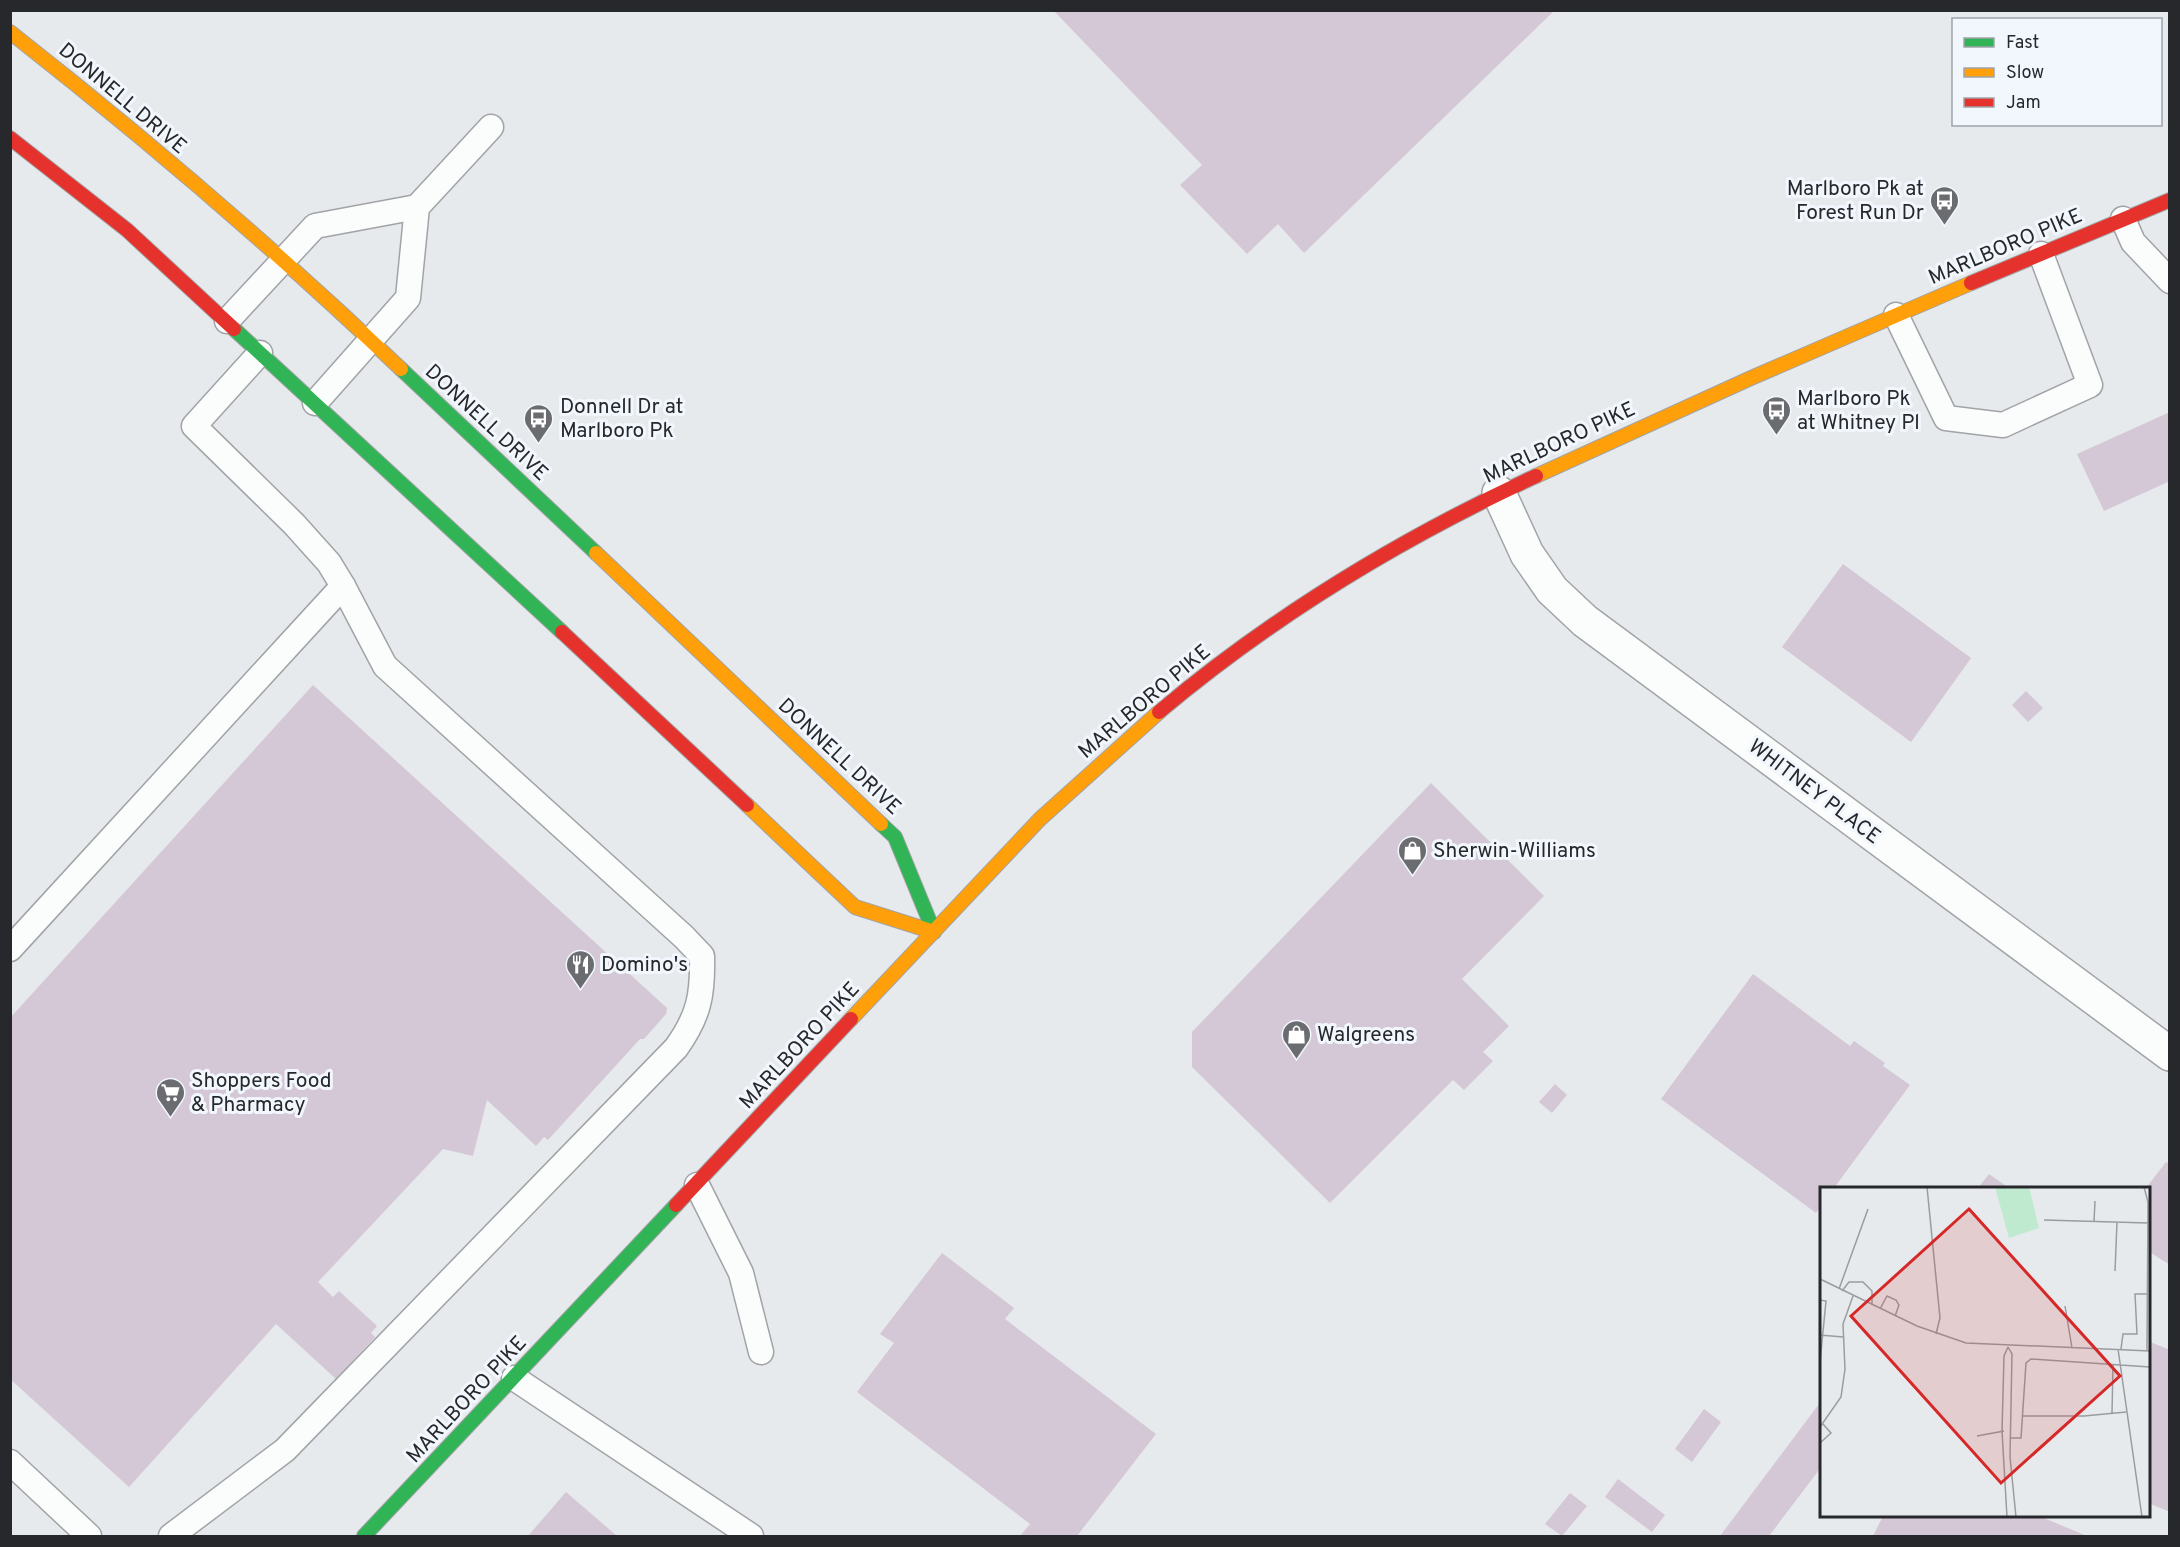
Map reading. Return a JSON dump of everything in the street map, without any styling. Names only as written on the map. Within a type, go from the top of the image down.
[{"type":"street","name":"DONNELL DRIVE","points":[[10,32],[72,80],[372,341],[895,837],[934,932]]},
{"type":"street","points":[[10,138],[127,230],[227,321],[855,907],[934,932]]},
{"type":"street","name":"MARLBORO PIKE","points":[[364,1536],[1040,819],[1146,723],[1231,654],[1331,585],[1412,537],[1499,493],[1673,412],[2169,200]]},
{"type":"street","name":"WHITNEY PLACE","points":[[1499,493],[1527,554],[1552,590],[1586,621],[2169,1054]]},
{"type":"lane","points":[[315,403],[408,298],[417,207],[490,127]]},
{"type":"lane","points":[[227,321],[315,226],[417,207]]},
{"type":"lane","points":[[2123,219],[2133,242],[2169,281]]},
{"type":"lane","points":[[1896,315],[1946,418],[2003,425],[2090,385],[2041,254]]},
{"type":"lane","points":[[171,1536],[285,1450],[676,1048],[697,1011],[703,985],[702,956],[684,937],[385,666],[343,586],[328,563],[294,524],[194,426],[261,353]]},
{"type":"lane","points":[[10,949],[343,586]]},
{"type":"lane","points":[[697,1185],[741,1274],[760,1352]]},
{"type":"lane","points":[[514,1378],[751,1536]]},
{"type":"lane","points":[[10,1462],[89,1536]]},
{"type":"building","points":[[1053,10],[1555,10],[1304,253],[1278,224],[1247,254],[1180,185],[1202,165]]},
{"type":"building","points":[[2170,412],[2170,481],[2104,511],[2077,454]]},
{"type":"building","points":[[1843,564],[1971,658],[1911,742],[1782,647]]},
{"type":"building","points":[[313,685],[667,1008],[666,1014],[644,1039],[640,1039],[548,1140],[544,1137],[536,1146],[487,1100],[473,1156],[443,1149],[318,1282],[333,1297],[339,1291],[377,1326],[371,1333],[375,1337],[336,1379],[276,1324],[129,1487],[10,1379],[10,1018]]},
{"type":"building","points":[[2026,691],[2043,708],[2028,722],[2012,705]]},
{"type":"building","points":[[1431,783],[1544,896],[1462,979],[1509,1026],[1483,1052],[1493,1061],[1464,1090],[1453,1080],[1330,1203],[1192,1067],[1192,1032]]},
{"type":"building","points":[[1753,974],[1850,1046],[1854,1041],[1885,1063],[1883,1066],[1910,1085],[1835,1187],[1820,1187],[1820,1208],[1816,1213],[1661,1099]]},
{"type":"building","points":[[1555,1084],[1567,1095],[1552,1113],[1539,1102]]},
{"type":"building","points":[[2166,1162],[2170,1164],[2170,1265],[2150,1252],[2150,1187],[2147,1187]]},
{"type":"building","points":[[1989,1174],[2008,1187],[1979,1187]]},
{"type":"building","points":[[942,1253],[1014,1308],[1005,1319],[1156,1434],[1077,1536],[1020,1536],[1030,1524],[857,1392],[894,1343],[880,1334]]},
{"type":"building","points":[[2150,1342],[2170,1350],[2170,1512],[2150,1504]]},
{"type":"building","points":[[1820,1403],[1820,1469],[1769,1536],[1720,1536]]},
{"type":"building","points":[[1704,1409],[1721,1422],[1692,1462],[1675,1449]]},
{"type":"building","points":[[1618,1479],[1665,1515],[1652,1532],[1605,1497]]},
{"type":"building","points":[[566,1492],[617,1536],[528,1536]]},
{"type":"building","points":[[1570,1493],[1587,1506],[1562,1536],[1545,1524]]},
{"type":"building","points":[[1882,1517],[2041,1517],[2087,1536],[1873,1536]]},
{"type":"traffic: fast","points":[[234,329],[562,632]]},
{"type":"traffic: fast","points":[[401,369],[596,553]]},
{"type":"traffic: fast","points":[[881,824],[895,837],[934,932]]},
{"type":"traffic: fast","points":[[364,1536],[676,1205]]},
{"type":"traffic: slow","points":[[10,32],[209,196],[401,369]]},
{"type":"traffic: slow","points":[[1536,476],[1751,378],[1971,283]]},
{"type":"traffic: slow","points":[[596,553],[881,824]]},
{"type":"traffic: slow","points":[[851,1019],[1040,819],[1159,712]]},
{"type":"traffic: slow","points":[[747,805],[855,907],[934,932]]},
{"type":"traffic: jam","points":[[10,138],[127,230],[234,329]]},
{"type":"traffic: jam","points":[[1971,283],[2170,200]]},
{"type":"traffic: jam","points":[[1159,712],[1247,643],[1339,582],[1436,526],[1536,476]]},
{"type":"traffic: jam","points":[[562,632],[747,805]]},
{"type":"traffic: jam","points":[[676,1205],[851,1019]]},
{"type":"place","name":"Marlboro Pk at Forest Run Dr","points":[[1945,226]]},
{"type":"place","name":"Marlboro Pk at Whitney Pl","points":[[1776,436]]},
{"type":"place","name":"Donnell Dr at Marlboro Pk","points":[[539,444]]},
{"type":"place","name":"Sherwin-Williams","points":[[1412,876]]},
{"type":"place","name":"Domino's","points":[[580,990]]},
{"type":"place","name":"Walgreens","points":[[1296,1060]]},
{"type":"place","name":"Shoppers Food & Pharmacy","points":[[170,1118]]}]
